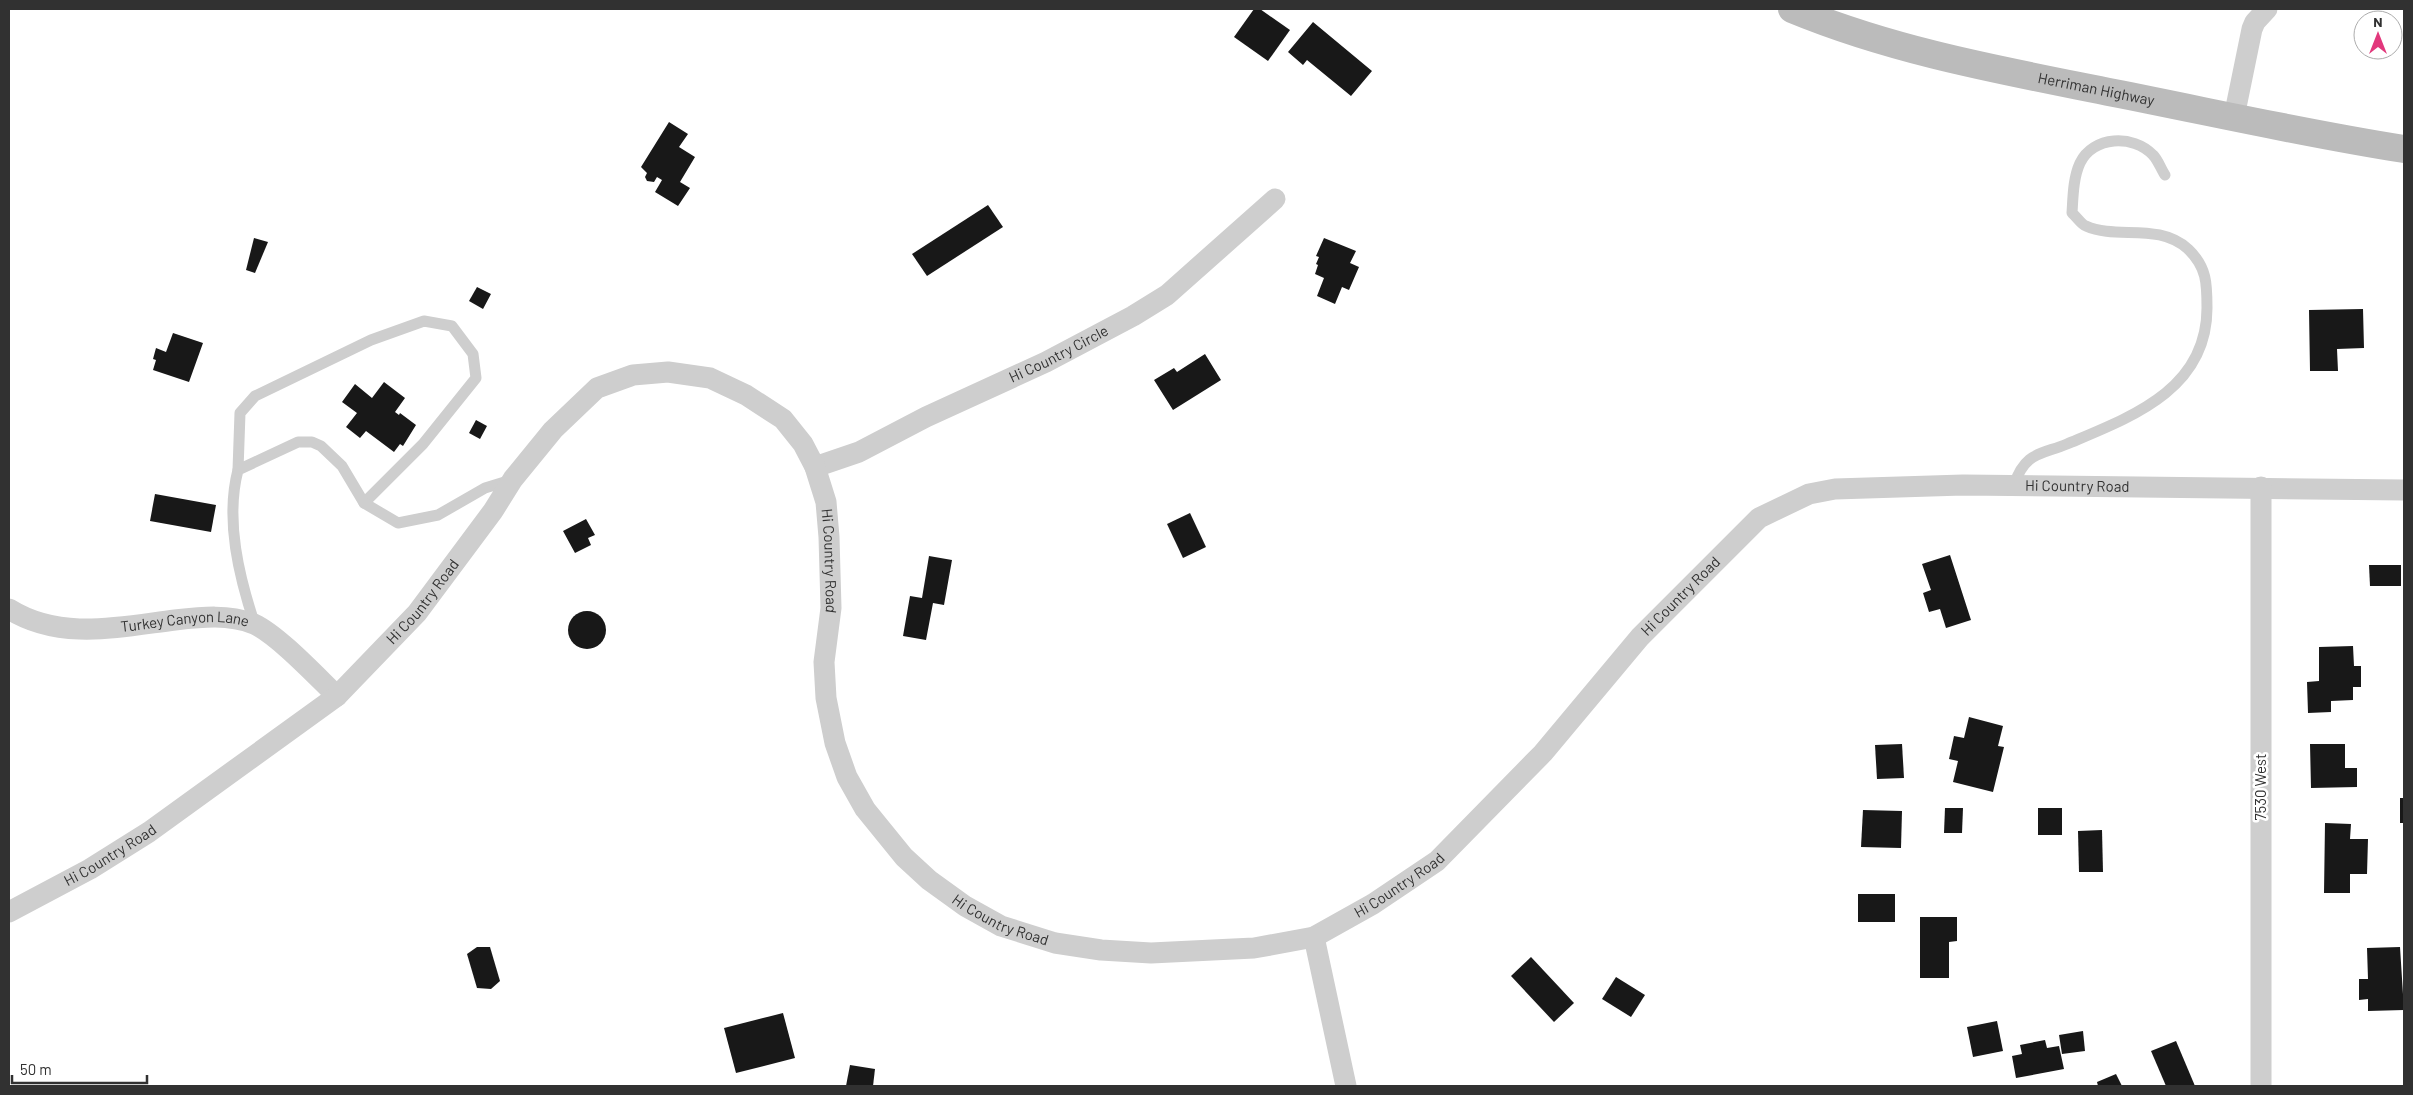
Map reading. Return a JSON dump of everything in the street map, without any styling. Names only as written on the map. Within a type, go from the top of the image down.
[{"type":"main road","name":"Herriman Highway","points":[[1792,9],[1854,33],[1928,54],[2234,117],[2404,149]]},
{"type":"street","points":[[2234,117],[2252,29],[2255,22],[2267,9]]},
{"type":"street","name":"Hi Country Circle","points":[[816,467],[859,452],[926,417],[1046,362],[1133,316],[1167,295],[1276,199]]},
{"type":"street","name":"Hi Country Road","points":[[9,912],[90,869],[149,832],[337,696],[417,613],[493,511],[513,479],[553,430],[597,388],[633,376],[668,372],[710,378],[746,395],[783,419],[803,444],[816,467],[826,502],[829,537],[831,608],[824,662],[826,698],[835,743],[847,777],[865,809],[904,857],[929,880],[965,906],[1001,926],[1055,943],[1101,950],[1151,953],[1254,948],[1314,937],[1373,904],[1437,861],[1543,752],[1640,637],[1759,518],[1809,494],[1836,489],[2014,485],[2404,490]]},
{"type":"street","name":"7530 West","points":[[2261,487],[2261,1086]]},
{"type":"street","name":"Turkey Canyon Lane","points":[[9,609],[30,621],[57,628],[104,629],[212,617],[242,620],[266,630],[337,696]]},
{"type":"street","points":[[1314,937],[1346,1086]]},
{"type":"lane","points":[[2014,485],[2019,470],[2037,453],[2059,447],[2146,407],[2172,389],[2198,356],[2207,322],[2206,279],[2201,264],[2173,238],[2133,231],[2100,230],[2085,226],[2072,213],[2073,191],[2080,164],[2091,149],[2106,141],[2131,143],[2153,155],[2165,175]]},
{"type":"lane","points":[[255,625],[243,589],[234,528],[240,413],[255,396],[362,344],[424,321],[452,326],[473,354],[476,378],[423,444],[364,503]]},
{"type":"lane","points":[[238,470],[298,442],[312,442],[321,446],[342,466],[364,503],[398,523],[438,515],[485,488],[513,479]]},
{"type":"building","points":[[1254,9],[1260,9],[1290,30],[1268,61],[1234,37]]},
{"type":"building","points":[[1313,22],[1372,71],[1351,96],[1307,60],[1303,65],[1288,52]]},
{"type":"building","points":[[669,122],[688,134],[679,147],[695,157],[680,182],[690,188],[678,206],[655,192],[662,180],[657,177],[654,182],[647,181],[645,177],[647,173],[641,167]]},
{"type":"building","points":[[988,205],[1003,227],[927,276],[912,254]]},
{"type":"building","points":[[254,238],[268,242],[255,273],[246,270]]},
{"type":"building","points":[[1324,238],[1356,251],[1350,263],[1359,267],[1349,290],[1342,287],[1335,304],[1317,296],[1324,278],[1315,274],[1319,257],[1316,256]]},
{"type":"building","points":[[477,287],[491,294],[483,309],[469,301]]},
{"type":"building","points":[[2363,309],[2364,348],[2337,349],[2338,371],[2310,371],[2309,310]]},
{"type":"building","points":[[173,333],[203,343],[189,382],[153,370],[156,360],[153,359],[156,348],[166,352]]},
{"type":"building","points":[[1205,354],[1221,380],[1173,410],[1154,380],[1174,368],[1177,372]]},
{"type":"building","points":[[384,382],[405,398],[395,412],[399,415],[400,413],[416,425],[403,446],[400,444],[394,452],[366,431],[360,438],[346,427],[357,413],[342,402],[355,384],[372,398]]},
{"type":"building","points":[[476,420],[487,426],[480,439],[469,433]]},
{"type":"building","points":[[155,494],[216,505],[211,532],[150,521]]},
{"type":"building","points":[[1190,513],[1206,547],[1183,558],[1167,524]]},
{"type":"building","points":[[586,519],[595,535],[588,538],[591,545],[575,553],[563,531]]},
{"type":"building","points":[[1950,555],[1971,620],[1946,628],[1940,609],[1929,612],[1923,593],[1931,590],[1922,564]]},
{"type":"building","points":[[929,556],[952,560],[944,605],[933,603],[926,640],[903,636],[910,596],[922,598]]},
{"type":"building","points":[[2369,565],[2401,565],[2401,586],[2370,586]]},
{"type":"building","points":[[587,611],[601,616],[606,630],[601,644],[587,649],[573,644],[568,630],[573,616]]},
{"type":"building","points":[[2353,646],[2354,666],[2361,666],[2361,687],[2353,687],[2353,700],[2331,701],[2331,712],[2308,713],[2307,682],[2319,681],[2319,647]]},
{"type":"building","points":[[1969,717],[2003,726],[1998,746],[2004,747],[1993,792],[1953,782],[1958,761],[1949,759],[1954,736],[1964,738]]},
{"type":"building","points":[[1902,744],[1904,778],[1877,779],[1875,745]]},
{"type":"building","points":[[2310,744],[2345,744],[2345,768],[2357,768],[2357,787],[2311,788]]},
{"type":"building","points":[[2400,798],[2404,798],[2404,823],[2400,823]]},
{"type":"building","points":[[1945,808],[1963,808],[1962,833],[1944,833]]},
{"type":"building","points":[[2038,808],[2062,808],[2062,835],[2038,835]]},
{"type":"building","points":[[1863,810],[1902,811],[1901,848],[1861,847]]},
{"type":"building","points":[[2325,823],[2351,824],[2350,839],[2368,839],[2367,874],[2350,874],[2350,893],[2324,893]]},
{"type":"building","points":[[2102,830],[2103,872],[2079,872],[2078,831]]},
{"type":"building","points":[[1858,894],[1895,894],[1895,922],[1858,922]]},
{"type":"building","points":[[1920,917],[1957,917],[1957,941],[1949,942],[1949,978],[1920,978]]},
{"type":"building","points":[[477,947],[490,947],[500,981],[491,989],[477,988],[467,954]]},
{"type":"building","points":[[2400,947],[2404,1010],[2368,1011],[2368,999],[2359,1000],[2359,979],[2368,979],[2367,948]]},
{"type":"building","points":[[1531,957],[1574,1003],[1554,1022],[1511,976]]},
{"type":"building","points":[[1616,977],[1645,995],[1631,1017],[1602,999]]},
{"type":"building","points":[[783,1013],[795,1058],[736,1073],[724,1028]]},
{"type":"building","points":[[1997,1021],[2003,1051],[1973,1057],[1967,1027]]},
{"type":"building","points":[[2083,1031],[2085,1051],[2062,1054],[2059,1035]]},
{"type":"building","points":[[2045,1040],[2047,1048],[2059,1046],[2064,1069],[2016,1078],[2012,1056],[2022,1054],[2020,1045]]},
{"type":"building","points":[[2176,1041],[2195,1086],[2166,1086],[2151,1051]]},
{"type":"building","points":[[850,1065],[875,1069],[873,1086],[846,1086]]},
{"type":"building","points":[[2116,1074],[2122,1086],[2098,1086],[2097,1082]]}]
